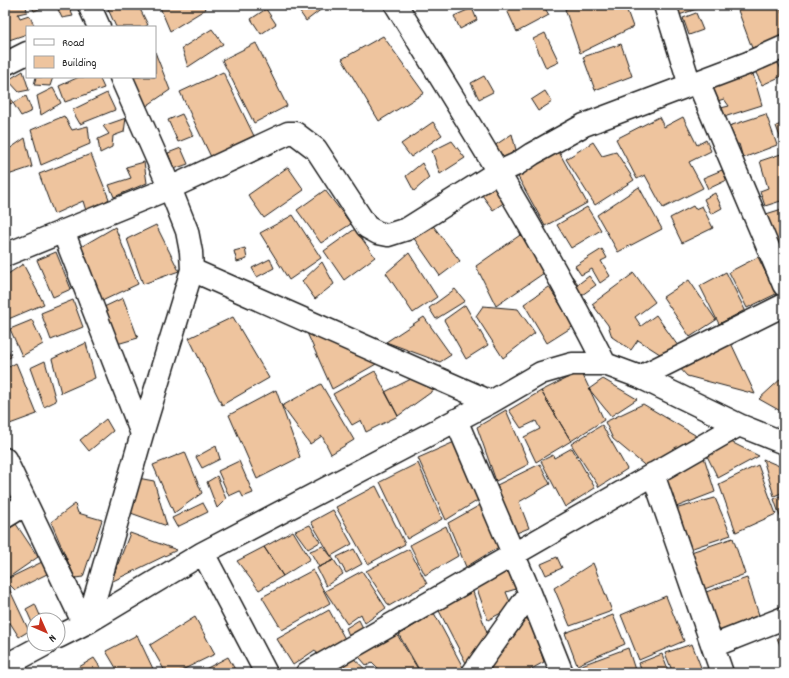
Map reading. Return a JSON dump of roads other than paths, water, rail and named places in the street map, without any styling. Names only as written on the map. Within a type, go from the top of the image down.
[{"type":"street","points":[[396,5],[499,171],[578,310],[605,364]]},
{"type":"street","points":[[665,5],[694,83],[784,285]]},
{"type":"street","points":[[5,255],[170,188],[288,132],[295,133],[316,149],[367,226],[378,233],[388,235],[407,229],[499,171],[517,164],[584,125],[748,63],[784,47]]},
{"type":"street","points":[[5,64],[26,54]]},
{"type":"street","points":[[86,623],[192,270],[191,252],[186,231],[170,188],[121,78]]},
{"type":"street","points":[[63,231],[142,434]]},
{"type":"street","points":[[192,270],[491,402]]},
{"type":"street","points":[[640,377],[784,305]]},
{"type":"street","points":[[66,633],[86,623],[203,553],[491,402],[541,373],[572,364],[605,364],[640,377],[739,425],[774,439],[784,426]]},
{"type":"street","points":[[456,420],[530,593],[562,673]]},
{"type":"street","points":[[307,673],[739,425]]},
{"type":"street","points":[[5,459],[86,623]]},
{"type":"street","points":[[653,474],[722,673]]},
{"type":"street","points":[[5,517],[26,504]]},
{"type":"street","points":[[203,553],[266,673]]},
{"type":"street","points":[[473,673],[530,593]]},
{"type":"street","points":[[713,646],[784,618]]},
{"type":"street","points":[[5,666],[31,652]]}]
